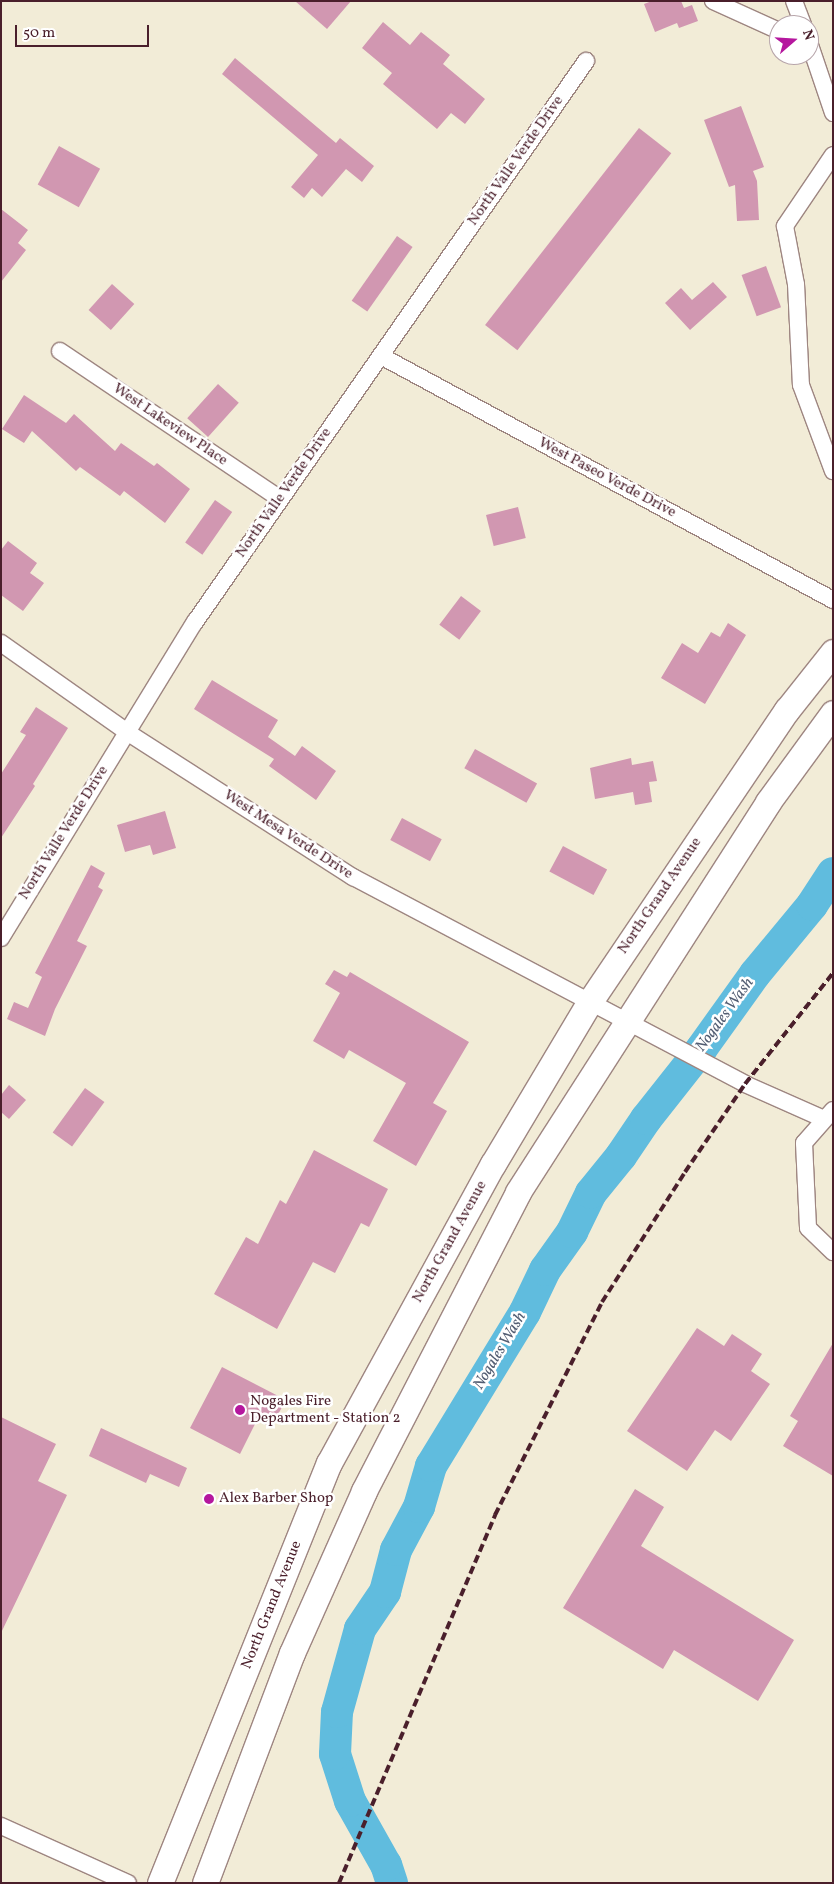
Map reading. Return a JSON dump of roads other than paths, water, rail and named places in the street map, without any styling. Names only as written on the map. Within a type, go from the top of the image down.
[{"type":"main road","name":"North Grand Avenue","points":[[160,1883],[329,1462],[493,1164],[589,1002],[782,717],[833,652]]},
{"type":"main road","points":[[205,1883],[292,1653],[364,1490],[518,1192],[768,802],[833,713]]},
{"type":"street","points":[[713,1],[769,26]]},
{"type":"street","points":[[794,1],[799,15]]},
{"type":"street","name":"North Valle Verde Drive","points":[[1,938],[195,622],[586,61]]},
{"type":"street","points":[[816,65],[833,113]]},
{"type":"street","points":[[833,155],[785,226],[796,284],[801,384],[833,471]]},
{"type":"street","name":"West Lakeview Place","points":[[60,351],[280,499]]},
{"type":"street","name":"West Paseo Verde Drive","points":[[381,356],[833,600]]},
{"type":"street","name":"West Mesa Verde Drive","points":[[1,643],[127,732],[353,877],[722,1072],[828,1114]]},
{"type":"street","points":[[828,1114],[804,1143],[808,1228],[833,1252]]},
{"type":"street","points":[[1,1826],[128,1883]]},
{"type":"waterway","name":"Nogales Wash","points":[[392,1883],[386,1865],[350,1801],[335,1754],[337,1712],[360,1629],[385,1592],[396,1550],[419,1507],[431,1466],[525,1312],[545,1270],[572,1232],[591,1193],[702,1048],[755,974],[812,905],[833,873]]},
{"type":"railway","points":[[339,1883],[495,1515],[602,1302],[685,1172],[745,1084],[833,973]]},
{"type":"place","name":"Nogales Fire Department - Station 2","points":[[240,1410]]},
{"type":"place","name":"Alex Barber Shop","points":[[209,1499]]}]
